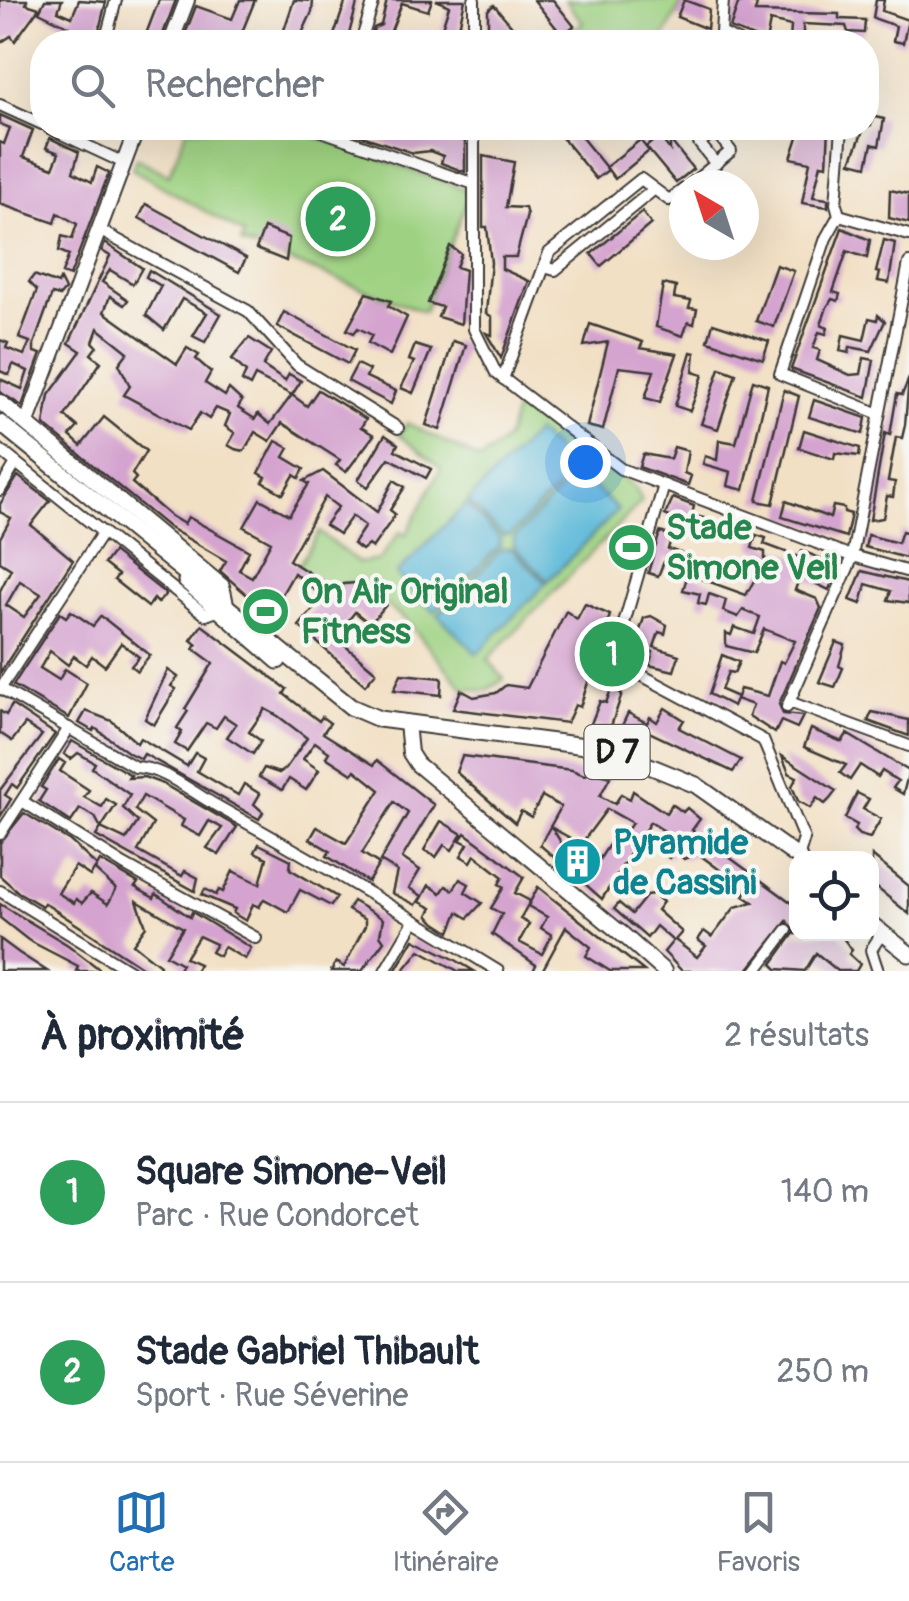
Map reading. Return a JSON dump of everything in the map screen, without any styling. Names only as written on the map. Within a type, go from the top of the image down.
[{"type":"main road","points":[[176,30],[186,0]]},
{"type":"main road","points":[[28,422],[133,140]]},
{"type":"main road","points":[[0,402],[222,586],[222,607]]},
{"type":"main road","name":"D 7","points":[[0,423],[222,607]]},
{"type":"main road","name":"D 7","points":[[0,432],[337,698],[366,715],[407,728],[576,752],[656,774],[720,810],[789,864]]},
{"type":"main road","points":[[407,728],[413,760],[664,971]]},
{"type":"main road","name":"D 7","points":[[407,728],[583,743],[639,760],[696,784],[789,851]]},
{"type":"main road","points":[[879,919],[909,942]]},
{"type":"main road","points":[[879,931],[909,954]]},
{"type":"street","points":[[108,30],[116,0]]},
{"type":"street","points":[[365,30],[374,0]]},
{"type":"street","points":[[474,0],[474,30]]},
{"type":"street","points":[[721,30],[723,0]]},
{"type":"street","points":[[0,105],[30,119]]},
{"type":"street","points":[[76,140],[124,163]]},
{"type":"street","points":[[356,140],[474,184]]},
{"type":"street","points":[[474,140],[474,330],[489,364],[503,378],[621,469],[852,556],[909,572]]},
{"type":"street","points":[[841,140],[836,204],[839,214],[826,238],[780,368],[787,380],[877,413]]},
{"type":"street","points":[[708,170],[716,164]]},
{"type":"street","points":[[503,378],[549,254],[640,179],[669,200]]},
{"type":"street","points":[[839,214],[909,235]]},
{"type":"street","points":[[101,232],[248,311],[296,365],[398,428]]},
{"type":"street","points":[[909,263],[904,306],[877,413],[852,556],[789,705],[909,746]]},
{"type":"street","points":[[0,450],[203,613],[222,607]]},
{"type":"street","points":[[0,490],[16,463]]},
{"type":"street","points":[[664,485],[624,627],[623,648],[643,676],[762,740],[804,839],[800,851]]},
{"type":"street","points":[[103,532],[0,688],[134,766],[148,768],[185,786],[267,832],[412,923],[498,971]]},
{"type":"street","points":[[0,834],[69,728]]},
{"type":"street","points":[[22,801],[124,865],[256,938]]},
{"type":"street","points":[[0,891],[130,971]]},
{"type":"street","points":[[385,971],[412,923]]},
{"type":"street","points":[[756,971],[787,930]]},
{"type":"street","points":[[874,941],[872,950],[878,971]]},
{"type":"green space","points":[[565,0],[683,0],[668,30],[572,30],[583,23]]},
{"type":"green space","points":[[182,140],[327,140],[465,189],[468,198],[424,312],[241,243],[244,234],[132,169],[136,158],[169,175]]},
{"type":"green space","points":[[519,400],[635,487],[642,501],[488,659],[504,679],[482,691],[463,688],[406,620],[356,583],[343,584],[334,596],[297,568],[319,532],[359,563],[379,560],[400,532],[406,535],[441,468],[399,435],[407,423],[481,460],[506,439]]},
{"type":"water","points":[[536,432],[575,470],[511,535],[503,536],[468,501]]},
{"type":"water","points":[[578,472],[618,510],[548,581],[514,547],[514,538]]},
{"type":"water","points":[[466,504],[500,538],[500,546],[434,612],[396,574]]},
{"type":"water","points":[[502,549],[512,549],[546,583],[477,654],[438,615]]},
{"type":"building","points":[[0,0],[27,0],[26,4],[39,8],[15,41],[11,36],[0,43]]},
{"type":"building","points":[[45,0],[62,0],[58,11],[72,17],[79,0],[106,2],[99,30],[76,30],[39,12]]},
{"type":"building","points":[[159,0],[176,0],[165,30],[148,30]]},
{"type":"building","points":[[240,0],[255,0],[243,30],[187,30],[196,6],[232,19]]},
{"type":"building","points":[[294,0],[313,1],[304,30],[284,30]]},
{"type":"building","points":[[346,0],[358,0],[350,30],[336,30]]},
{"type":"building","points":[[387,0],[432,0],[428,11],[402,3],[391,30],[373,30],[381,25]]},
{"type":"building","points":[[436,0],[465,0],[458,30],[441,30],[449,6]]},
{"type":"building","points":[[534,0],[553,0],[574,26],[558,30]]},
{"type":"building","points":[[684,0],[709,9],[707,29],[677,17]]},
{"type":"building","points":[[876,0],[884,0],[882,11],[908,20],[903,43],[893,41],[896,26],[873,18]]},
{"type":"building","points":[[738,4],[757,4],[755,12],[839,14],[839,19],[865,20],[864,30],[803,24],[803,30],[791,30],[791,26],[770,21],[768,30],[735,30],[730,28]]},
{"type":"building","points":[[494,5],[515,30],[488,30],[488,10]]},
{"type":"building","points":[[0,115],[30,129],[23,157],[53,168],[59,153],[46,148],[49,140],[54,140],[79,152],[73,172],[92,182],[97,167],[109,173],[70,276],[62,273],[69,255],[59,251],[62,236],[72,239],[77,224],[58,213],[55,223],[0,204],[0,142],[4,144],[10,128],[0,124]]},
{"type":"building","points":[[879,118],[884,119],[879,146],[872,144],[867,166],[851,162],[859,140],[879,140]]},
{"type":"building","points":[[374,140],[465,141],[465,172],[441,163],[443,156],[430,151],[413,153]]},
{"type":"building","points":[[564,140],[584,140],[608,170],[596,179]]},
{"type":"building","points":[[640,140],[649,151],[615,179],[606,167]]},
{"type":"building","points":[[654,140],[662,140],[670,150],[670,140],[693,169],[669,170],[669,175],[646,147]]},
{"type":"building","points":[[797,140],[828,140],[827,165],[821,164],[813,197],[828,199],[828,207],[802,203],[810,162],[791,158]]},
{"type":"building","points":[[483,156],[514,162],[506,207],[525,208],[527,215],[516,257],[502,257],[502,269],[529,281],[501,358],[486,333],[492,335],[492,317],[486,313],[491,263],[487,227],[483,227]]},
{"type":"building","points":[[890,190],[909,194],[909,223],[889,218]]},
{"type":"building","points":[[146,204],[246,258],[239,272],[139,218]]},
{"type":"building","points":[[642,212],[651,224],[601,266],[591,254]]},
{"type":"building","points":[[264,228],[289,238],[286,261],[256,249]]},
{"type":"building","points":[[842,228],[870,240],[867,258],[847,251],[833,292],[840,294],[838,301],[832,299],[827,307],[821,325],[828,328],[826,334],[819,332],[813,348],[820,350],[817,360],[850,375],[861,374],[864,358],[874,360],[867,397],[791,369]]},
{"type":"building","points":[[884,240],[895,243],[889,283],[878,281],[880,273],[876,272]]},
{"type":"building","points":[[105,243],[142,268],[133,284],[110,270],[102,282],[128,300],[124,305],[110,296],[104,312],[177,364],[187,348],[199,355],[196,359],[211,372],[205,383],[225,396],[229,389],[242,401],[238,408],[255,419],[258,414],[270,424],[292,395],[307,406],[318,390],[366,419],[361,427],[374,435],[346,472],[336,465],[340,460],[282,423],[270,441],[255,432],[244,451],[235,449],[228,445],[235,433],[225,426],[230,414],[216,408],[209,419],[200,413],[189,430],[124,395],[130,386],[119,364],[128,352],[98,328],[93,342],[97,346],[91,354],[101,362],[65,416],[78,427],[70,436],[81,446],[104,417],[146,451],[132,474],[136,478],[132,483],[184,524],[188,517],[249,551],[239,570],[252,577],[271,542],[244,527],[260,499],[289,515],[309,484],[304,481],[323,471],[377,512],[394,480],[405,487],[390,510],[395,514],[391,521],[372,548],[368,545],[362,550],[353,544],[365,526],[352,516],[339,534],[325,525],[338,507],[325,497],[289,560],[338,591],[343,584],[356,583],[386,605],[370,624],[355,612],[335,637],[376,672],[365,685],[299,626],[323,597],[294,573],[270,615],[220,571],[226,561],[168,527],[44,425],[49,395],[81,351],[69,343],[110,256],[102,251]]},
{"type":"building","points":[[450,246],[461,254],[456,267],[465,270],[461,324],[438,317],[442,307],[428,303]]},
{"type":"building","points":[[776,265],[794,271],[774,327],[756,321]]},
{"type":"building","points":[[149,270],[221,314],[205,342],[193,336],[207,313],[182,299],[164,330],[146,315],[161,286],[146,277]]},
{"type":"building","points":[[34,275],[58,284],[60,280],[65,290],[60,296],[52,294],[34,344],[34,352],[41,354],[22,406],[0,392],[0,379],[22,389],[28,371],[13,364],[9,375],[0,371],[0,340],[8,343],[6,348],[24,355],[30,342],[19,338],[37,290],[29,282]]},
{"type":"building","points":[[663,284],[676,287],[674,298],[691,301],[689,308],[697,309],[694,324],[688,322],[683,336],[656,327]]},
{"type":"building","points":[[367,293],[391,301],[388,306],[407,317],[390,355],[368,343],[372,335],[358,328],[354,333],[347,330]]},
{"type":"building","points":[[284,312],[355,350],[348,364],[277,326]]},
{"type":"building","points":[[878,315],[885,321],[871,351],[850,347],[849,353],[840,351],[843,335],[864,340],[869,318],[877,320]]},
{"type":"building","points":[[713,323],[769,341],[763,359],[708,341]]},
{"type":"building","points":[[590,324],[643,342],[640,348],[677,354],[660,402],[645,398],[654,371],[619,367],[603,430],[587,426],[608,342],[584,346]]},
{"type":"building","points":[[249,338],[271,352],[263,366],[285,381],[289,374],[301,381],[292,395],[255,376],[250,386],[242,381],[246,372],[232,359]]},
{"type":"building","points":[[453,341],[466,345],[440,430],[426,425]]},
{"type":"building","points":[[415,345],[431,350],[413,393],[401,388],[414,362],[409,360]]},
{"type":"building","points":[[691,352],[695,353],[693,372],[703,375],[690,411],[675,406]]},
{"type":"building","points":[[357,364],[369,370],[366,377],[396,391],[391,404],[348,381]]},
{"type":"building","points":[[720,368],[736,374],[718,429],[701,424]]},
{"type":"building","points":[[909,378],[905,425],[902,438],[896,437],[888,481],[895,482],[893,497],[887,496],[883,518],[870,520],[885,433],[890,435],[897,394],[902,395]]},
{"type":"building","points":[[753,380],[768,385],[744,490],[728,486],[731,472],[703,464],[705,456],[717,460],[719,440],[736,443]]},
{"type":"building","points":[[784,390],[799,396],[773,504],[757,501]]},
{"type":"building","points":[[814,400],[866,418],[863,434],[809,417]]},
{"type":"building","points":[[804,430],[860,448],[859,456],[835,453],[834,459],[799,448]]},
{"type":"building","points":[[385,435],[398,444],[395,450],[431,469],[426,478],[389,458],[368,487],[358,480]]},
{"type":"building","points":[[276,441],[289,448],[284,457],[304,469],[299,478],[294,475],[283,494],[263,482],[266,477],[259,473]]},
{"type":"building","points":[[674,447],[688,451],[684,473],[691,476],[688,485],[639,467],[643,454],[670,459]]},
{"type":"building","points":[[18,476],[50,501],[31,525],[73,560],[0,673],[0,591],[11,569],[0,562],[0,538],[11,518],[0,512],[0,504]],"holes":[[[20,581],[41,594],[24,617],[6,605]]]},
{"type":"building","points":[[673,498],[694,506],[692,515],[704,518],[697,535],[669,526],[670,517],[665,515]]},
{"type":"building","points":[[786,501],[830,518],[833,506],[844,508],[844,512],[851,514],[846,537],[782,517]]},
{"type":"building","points":[[902,531],[909,533],[906,558],[865,547],[868,535],[898,543]]},
{"type":"building","points":[[660,532],[672,536],[668,549],[681,553],[679,560],[666,557],[658,576],[648,573]]},
{"type":"building","points":[[756,535],[766,538],[764,544],[799,557],[802,551],[838,565],[829,590],[800,576],[795,590],[817,599],[821,608],[779,704],[783,714],[803,716],[797,728],[781,721],[775,733],[749,716],[753,705],[736,699],[733,706],[709,694],[722,655],[739,662],[734,673],[728,672],[721,690],[737,697],[740,689],[768,696],[780,661],[784,663],[795,641],[764,629],[754,653],[726,646],[726,633],[731,635],[734,627],[754,634],[760,617],[743,610],[738,617],[723,611],[726,600],[709,594],[706,605],[698,603],[700,594],[683,590],[688,574],[746,595],[765,561],[765,552],[752,548]]},
{"type":"building","points":[[113,552],[166,594],[158,603],[154,599],[148,607],[114,580],[118,575],[104,564]]},
{"type":"building","points":[[862,571],[908,582],[909,603],[888,600],[891,591],[866,584],[861,604],[850,600]]},
{"type":"building","points":[[585,604],[610,615],[580,707],[575,705],[567,723],[453,709],[461,690],[474,697],[496,693],[506,685],[527,688],[566,611],[577,619]]},
{"type":"building","points":[[71,611],[93,626],[101,616],[150,655],[137,671],[131,666],[139,657],[121,643],[105,666],[92,656],[86,665],[74,656],[68,665],[50,651],[40,668],[59,680],[65,669],[87,683],[69,718],[13,685],[60,613],[66,617]]},
{"type":"building","points":[[651,616],[667,625],[665,634],[659,632],[654,647],[679,655],[674,671],[649,665],[653,652],[632,644],[634,632],[639,633],[644,618]]},
{"type":"building","points":[[202,625],[287,689],[284,694],[319,721],[322,717],[330,723],[323,733],[374,765],[377,760],[434,805],[402,858],[420,870],[409,888],[422,896],[416,905],[392,893],[397,871],[380,861],[408,813],[394,802],[362,853],[379,864],[368,882],[327,856],[330,851],[310,839],[317,827],[346,843],[380,790],[355,770],[352,774],[326,757],[329,752],[315,742],[303,759],[319,770],[306,790],[289,779],[282,790],[259,777],[264,768],[279,773],[286,768],[307,738],[278,716],[265,709],[249,732],[261,741],[253,754],[227,737],[236,724],[224,716],[216,728],[206,723],[187,751],[175,744],[182,732],[177,728],[188,711],[185,709],[213,663],[194,649],[197,645],[191,640]]},
{"type":"building","points":[[836,642],[845,645],[839,666],[843,668],[835,687],[819,682]]},
{"type":"building","points":[[168,670],[178,677],[171,686],[176,689],[154,725],[145,719]]},
{"type":"building","points":[[401,674],[442,678],[441,695],[394,690]]},
{"type":"building","points":[[612,687],[622,694],[610,729],[590,726],[600,701],[606,703]]},
{"type":"building","points":[[12,705],[55,734],[17,788],[12,784],[5,795],[11,799],[0,817],[0,790],[42,735],[25,724],[12,741],[0,733],[0,711],[6,715]]},
{"type":"building","points":[[665,708],[684,720],[679,728],[741,760],[733,772],[643,729],[637,739],[619,732],[628,713],[647,723],[650,717],[657,722]]},
{"type":"building","points":[[86,711],[112,721],[137,743],[140,738],[187,766],[195,753],[204,758],[197,771],[238,795],[244,784],[260,794],[254,804],[263,812],[259,819],[144,754],[141,759],[95,728],[93,731],[79,723]]},
{"type":"building","points":[[872,712],[909,720],[909,736],[868,721]]},
{"type":"building","points":[[811,729],[842,742],[847,734],[909,771],[903,794],[893,788],[898,781],[882,771],[878,777],[860,765],[850,780],[840,773],[846,765],[804,747]]},
{"type":"building","points":[[72,741],[131,775],[128,778],[144,777],[163,784],[237,827],[219,855],[207,848],[222,828],[209,821],[200,836],[181,826],[184,820],[143,796],[135,810],[153,824],[138,851],[182,876],[185,871],[198,878],[195,891],[96,836],[101,828],[126,840],[138,822],[123,808],[130,795],[92,768],[95,763],[78,753],[71,759],[64,754]]},
{"type":"building","points":[[462,756],[572,770],[584,775],[594,772],[610,777],[600,796],[615,804],[621,794],[630,799],[633,791],[666,813],[672,804],[683,812],[687,808],[700,819],[692,830],[789,901],[789,924],[787,921],[747,971],[682,971],[664,952],[673,941],[656,926],[647,938],[614,909],[619,903],[632,914],[647,895],[653,894],[663,902],[657,910],[682,932],[675,940],[697,957],[706,946],[698,940],[704,931],[712,937],[735,907],[753,902],[744,896],[747,890],[697,853],[684,859],[674,851],[669,858],[655,847],[666,832],[650,822],[602,899],[584,883],[610,843],[616,847],[632,823],[607,809],[581,844],[552,828],[570,857],[563,865],[540,845],[561,807],[542,796],[531,817],[521,811],[515,823],[456,772]]},
{"type":"building","points":[[782,756],[836,791],[825,804],[817,798],[810,808],[798,801],[792,786],[797,777],[789,773]]},
{"type":"building","points":[[59,759],[65,763],[60,771],[89,790],[84,797],[102,807],[106,799],[116,805],[101,828],[95,817],[80,809],[71,822],[39,801],[46,790],[41,787]]},
{"type":"building","points":[[857,793],[869,799],[863,809],[881,819],[870,838],[859,835],[854,830],[857,825],[845,818]]},
{"type":"building","points":[[24,813],[70,841],[97,866],[90,876],[75,866],[58,893],[74,903],[76,899],[82,903],[91,893],[108,904],[116,889],[95,870],[100,861],[138,883],[135,887],[154,898],[156,894],[190,917],[192,912],[251,948],[245,959],[224,947],[219,956],[211,952],[216,944],[199,936],[185,958],[199,964],[195,971],[178,971],[182,964],[166,955],[183,928],[137,901],[146,926],[133,944],[160,965],[157,971],[148,971],[44,903],[42,906],[18,892],[0,876],[0,843]]},
{"type":"building","points":[[441,821],[462,834],[452,850],[444,845],[436,857],[424,850]]},
{"type":"building","points":[[465,833],[524,877],[515,893],[530,901],[520,919],[529,924],[519,942],[542,954],[552,935],[541,928],[547,917],[528,906],[538,887],[644,971],[610,971],[586,956],[591,947],[566,927],[542,971],[533,971],[536,965],[492,934],[502,914],[491,908],[504,887],[499,884],[503,877],[475,855],[471,862],[461,856],[468,844],[460,840]]},
{"type":"building","points":[[259,844],[291,860],[290,869],[337,897],[331,906],[300,890],[288,912],[264,899],[259,907],[253,904],[246,921],[233,913],[235,909],[202,895],[205,889],[216,895],[219,890],[223,892],[233,871],[260,884],[267,858],[255,852]]},
{"type":"building","points":[[879,862],[909,886],[909,914],[879,890]]},
{"type":"building","points":[[460,879],[469,884],[465,892],[482,903],[468,918],[458,912],[450,932],[428,915],[432,908],[420,902],[429,885],[441,893],[446,886],[453,890]]},
{"type":"building","points":[[353,901],[383,919],[380,935],[384,941],[362,971],[331,971],[336,962],[344,967],[365,926],[365,920],[348,910]]},
{"type":"building","points":[[0,904],[68,945],[102,971],[76,971],[78,966],[28,940],[0,918]]},
{"type":"building","points":[[0,939],[19,953],[47,971],[0,971]]},
{"type":"building","points":[[414,939],[474,971],[458,971],[420,950],[403,971],[395,971]]},
{"type":"building","points":[[789,940],[845,941],[852,950],[849,954],[860,964],[856,971],[838,971],[816,953],[805,971],[777,969],[772,964]]},
{"type":"place","name":"Stade Gabriel Thibault","points":[[338,219]]},
{"type":"place","name":"Stade Simone Veil","points":[[631,547]]},
{"type":"place","name":"On Air Original Fitness","points":[[266,611]]},
{"type":"place","name":"Square Simone-Veil","points":[[612,654]]},
{"type":"place","name":"Pyramide de Cassini","points":[[578,862]]}]
